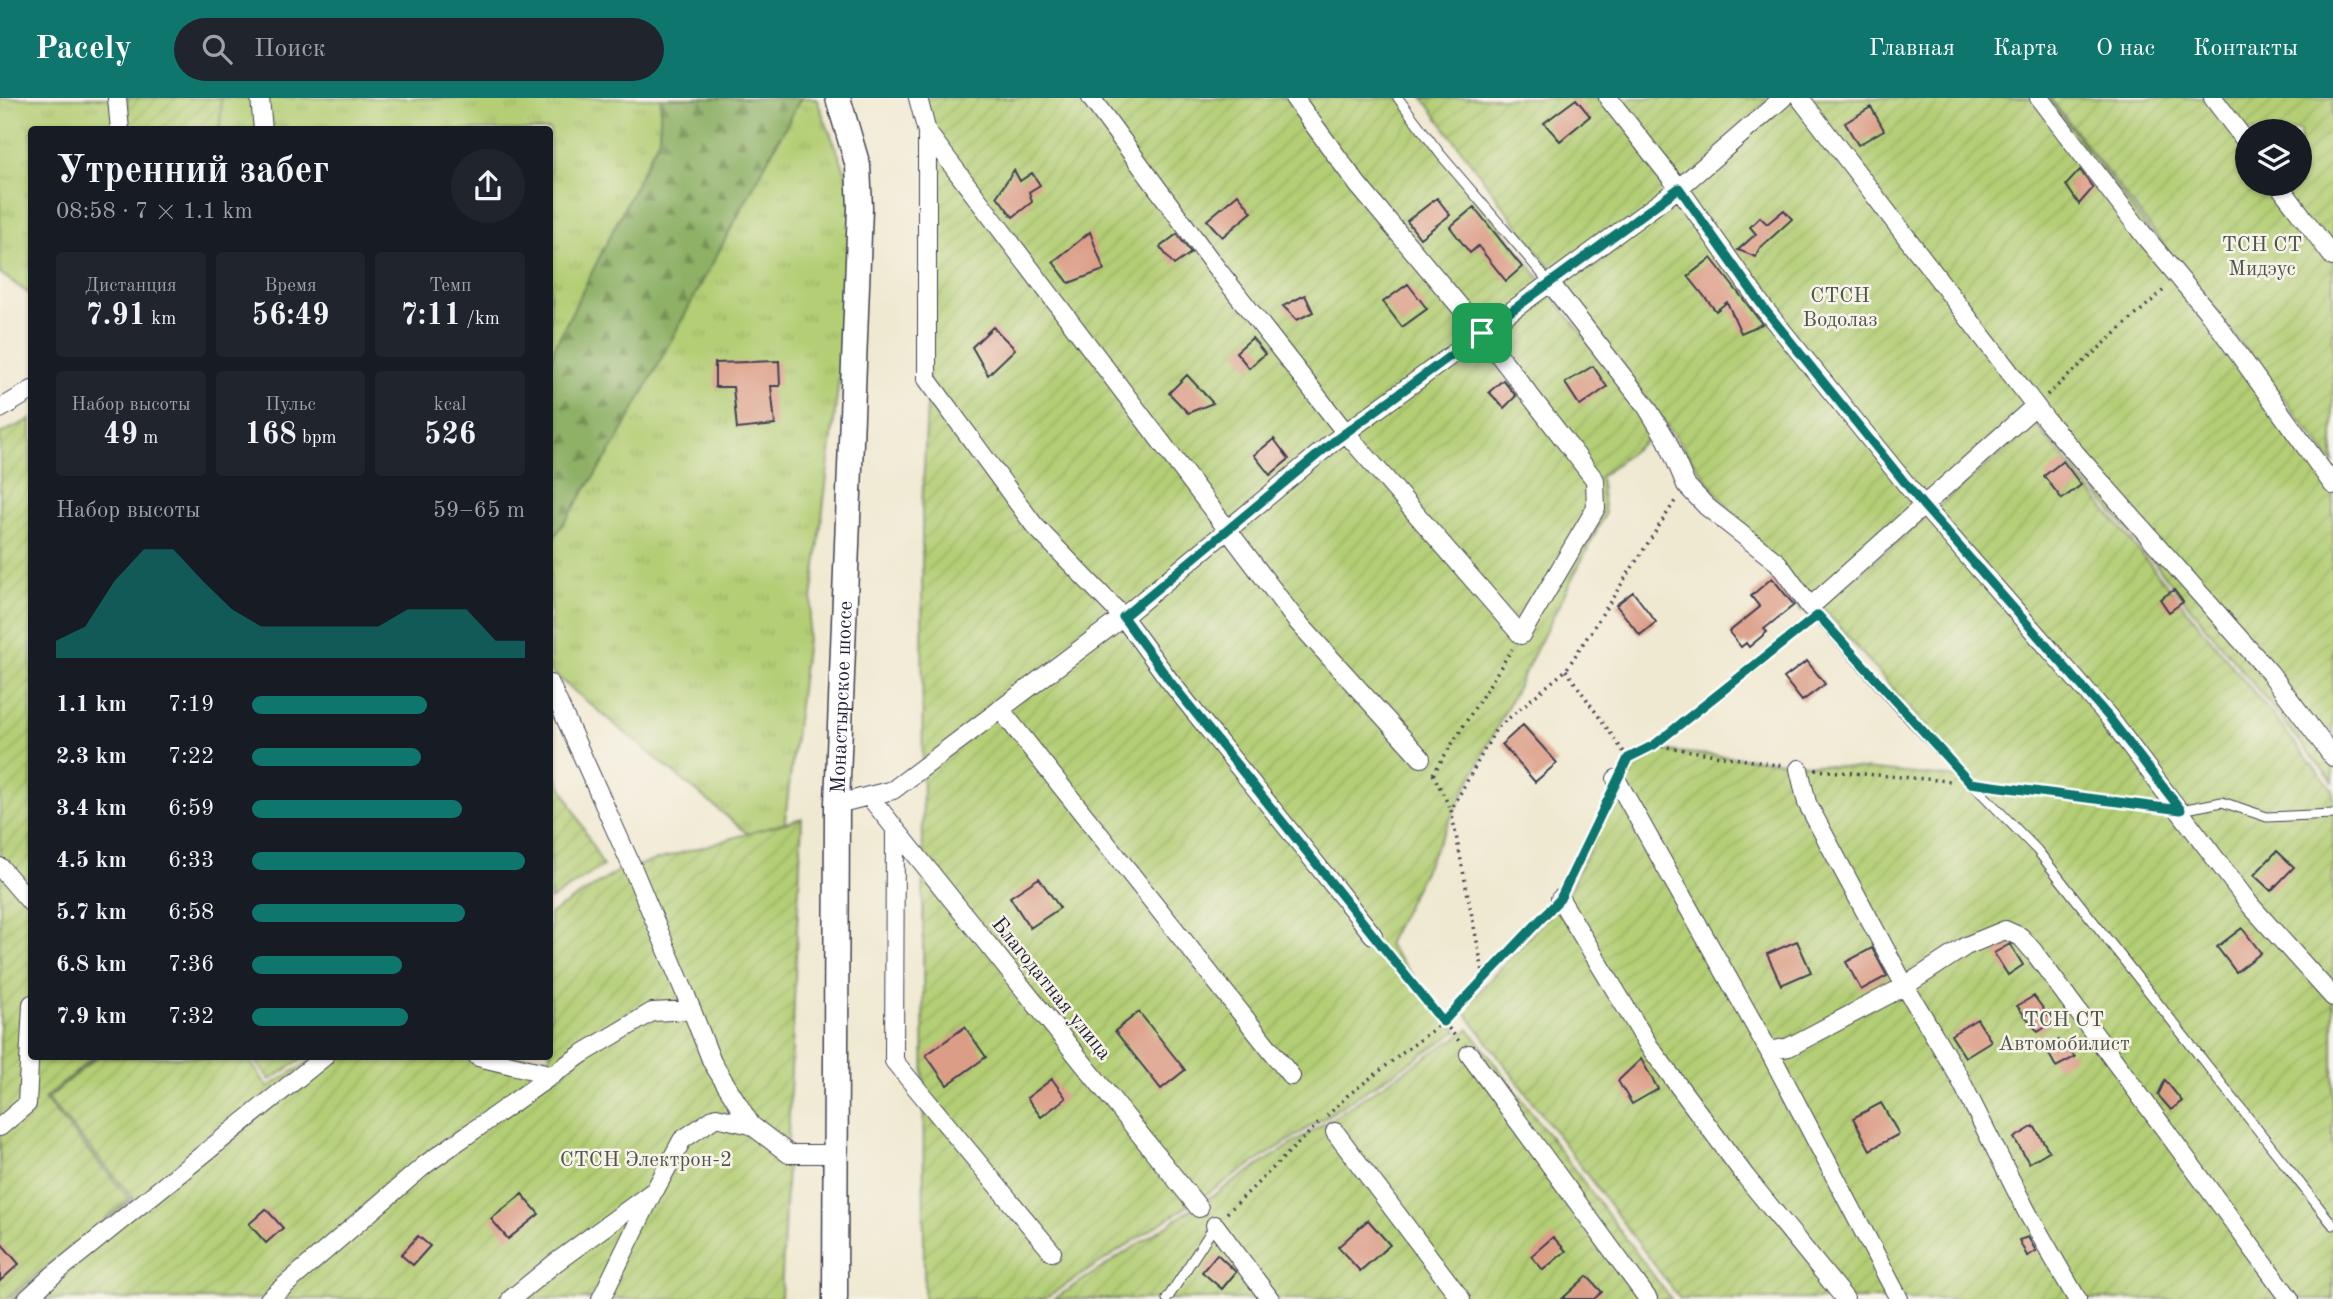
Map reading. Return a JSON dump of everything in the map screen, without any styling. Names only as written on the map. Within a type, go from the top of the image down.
[{"type":"main road","name":"Монастырское шоссе","points":[[835,1299],[837,804],[860,208],[858,166],[838,98]]},
{"type":"street","points":[[117,98],[120,126]]},
{"type":"street","points":[[260,98],[263,126]]},
{"type":"street","points":[[918,98],[927,132],[927,379],[1034,524],[1123,617],[1169,680],[1373,935]]},
{"type":"street","points":[[1091,98],[1211,261],[1346,433],[1521,635],[1596,508],[1595,481],[1482,333],[1358,185],[1294,98]]},
{"type":"street","points":[[1608,98],[1679,188],[1763,307],[1923,505],[2108,716],[2251,906],[2333,997]]},
{"type":"street","points":[[837,804],[893,790],[1123,617],[1346,433],[1679,188],[1783,98]]},
{"type":"street","points":[[1800,98],[2035,405],[2270,673],[2333,757]]},
{"type":"street","points":[[2039,98],[2212,317],[2333,485]]},
{"type":"street","points":[[2213,98],[2235,127]]},
{"type":"street","points":[[927,132],[1295,619],[1421,758]]},
{"type":"street","points":[[2287,196],[2333,257]]},
{"type":"street","points":[[1551,284],[1646,406],[1667,440],[1686,485],[1707,507],[1778,563],[1814,611],[1923,505],[2035,405]]},
{"type":"street","points":[[0,409],[28,392]]},
{"type":"street","points":[[553,691],[633,869],[712,1062],[751,1125],[789,1154],[836,1154]]},
{"type":"street","points":[[1000,709],[1291,1076]]},
{"type":"street","points":[[1799,769],[1807,803],[1905,986],[1959,1077],[2027,1212],[2077,1299]]},
{"type":"street","points":[[1616,779],[1769,1051],[1899,1299]]},
{"type":"street","name":"Благодатная улица","points":[[869,796],[1199,1208]]},
{"type":"street","points":[[895,828],[894,1061],[1052,1252]]},
{"type":"street","points":[[0,867],[28,899]]},
{"type":"street","points":[[1560,899],[1649,1045],[1746,1177],[1845,1299]]},
{"type":"street","points":[[1769,1051],[1789,1047],[1905,986],[1966,946],[2005,930],[2021,937],[2290,1299]]},
{"type":"street","points":[[269,1299],[426,1164],[582,1054],[652,1012],[692,1010]]},
{"type":"street","points":[[1469,1054],[1648,1299]]},
{"type":"street","points":[[0,1127],[27,1104],[29,1060]]},
{"type":"street","points":[[27,1299],[51,1276],[320,1060]]},
{"type":"street","points":[[490,1060],[553,1075]]},
{"type":"street","points":[[601,1299],[682,1140],[716,1117],[751,1125]]},
{"type":"street","points":[[1335,1132],[1461,1299]]},
{"type":"street","points":[[510,1299],[655,1190]]},
{"type":"street","points":[[1215,1225],[1270,1299]]},
{"type":"lane","points":[[1398,98],[1441,155],[1551,284]]},
{"type":"lane","points":[[1814,611],[1970,783],[2037,850],[2333,1225]]},
{"type":"lane","points":[[1970,783],[2181,810],[2222,802],[2267,817],[2333,814]]},
{"type":"lane","points":[[1167,1299],[1215,1225]]},
{"type":"path","points":[[2035,405],[2179,277]]},
{"type":"path","points":[[1451,810],[1496,729],[1566,670],[1686,485]]},
{"type":"path","points":[[1215,1225],[1347,1096],[1443,1022],[1560,899],[1628,758],[1654,745],[1814,611]]},
{"type":"path","points":[[1433,774],[1521,635]]},
{"type":"path","points":[[1566,670],[1628,758]]},
{"type":"path","points":[[1421,758],[1433,774],[1451,810],[1484,978]]},
{"type":"path","points":[[1373,935],[1469,1054]]},
{"type":"green space","points":[[0,98],[816,98],[860,208],[780,860],[553,673],[553,126],[28,126],[28,293],[0,273]]},
{"type":"green space","points":[[127,98],[221,98],[220,126],[128,126]]},
{"type":"green space","points":[[661,98],[801,98],[616,443],[553,539],[554,348],[659,138]]},
{"type":"green space","points":[[915,98],[1401,98],[1657,431],[1600,477],[1605,514],[1387,944],[1458,1031],[1044,1299],[924,1299],[922,508],[938,173]]},
{"type":"green space","name":"СТСН Водолаз","points":[[1423,98],[2048,98],[2333,473],[2333,782],[2037,419],[1802,611]]},
{"type":"green space","name":"ТСН СТ Мидэус","points":[[2050,98],[2333,98],[2333,463]]},
{"type":"green space","points":[[28,420],[28,1060],[90,1060],[44,1099],[130,1199],[7,1299],[0,1299],[0,434]]},
{"type":"green space","name":"ТСН СТ Автомобилист","points":[[2036,424],[2333,790],[2333,1299],[1680,1299],[1463,1009],[1566,897],[1632,761],[1656,750],[1971,779],[1821,606]]},
{"type":"green space","points":[[553,770],[603,866],[553,898]]},
{"type":"green space","name":"СТСН Электрон-2","points":[[802,818],[781,1299],[12,1299],[134,1199],[47,1099],[93,1060],[249,1060],[268,1087],[312,1060],[553,1060],[553,912],[619,871]]},
{"type":"green space","points":[[1469,1029],[1671,1299],[1054,1299]]},
{"type":"green space","points":[[255,1060],[301,1060],[270,1080]]},
{"type":"building","points":[[1576,99],[1590,116],[1560,141],[1544,123]]},
{"type":"building","points":[[1871,107],[1884,130],[1858,145],[1845,123]]},
{"type":"building","points":[[1014,170],[1020,181],[1032,173],[1040,185],[1029,192],[1032,202],[1013,217],[997,196]]},
{"type":"building","points":[[2080,170],[2093,188],[2079,204],[2066,185]]},
{"type":"building","points":[[1238,194],[1252,212],[1222,237],[1207,220]]},
{"type":"building","points":[[1437,198],[1450,215],[1420,238],[1407,221]]},
{"type":"building","points":[[1474,207],[1522,267],[1506,281],[1478,246],[1470,253],[1450,227]]},
{"type":"building","points":[[1784,210],[1792,219],[1759,249],[1756,257],[1738,250],[1756,234],[1750,227],[1760,217],[1767,224]]},
{"type":"building","points":[[1090,232],[1104,270],[1069,283],[1053,262]]},
{"type":"building","points":[[1177,234],[1191,253],[1174,265],[1160,247]]},
{"type":"building","points":[[1711,258],[1762,324],[1741,333],[1727,302],[1716,311],[1688,276]]},
{"type":"building","points":[[1408,284],[1427,309],[1402,327],[1383,302]]},
{"type":"building","points":[[1305,295],[1313,312],[1297,320],[1283,306]]},
{"type":"building","points":[[993,327],[1015,349],[988,375],[972,347]]},
{"type":"building","points":[[1252,338],[1265,354],[1249,368],[1236,352]]},
{"type":"building","points":[[779,361],[780,386],[771,386],[775,425],[737,429],[733,387],[715,387],[715,363]]},
{"type":"building","points":[[1593,366],[1607,387],[1580,406],[1565,383]]},
{"type":"building","points":[[1187,375],[1213,403],[1188,413],[1169,393]]},
{"type":"building","points":[[1503,380],[1516,396],[1504,408],[1489,392]]},
{"type":"building","points":[[1274,439],[1289,459],[1270,475],[1254,455]]},
{"type":"building","points":[[2063,461],[2081,485],[2062,499],[2044,476]]},
{"type":"building","points":[[1772,578],[1794,605],[1764,629],[1767,632],[1749,647],[1746,643],[1741,647],[1729,632],[1760,607],[1751,596]]},
{"type":"building","points":[[2174,590],[2183,602],[2169,612],[2160,599]]},
{"type":"building","points":[[1633,592],[1656,622],[1640,635],[1616,605]]},
{"type":"building","points":[[1807,661],[1825,684],[1802,701],[1784,678]]},
{"type":"building","points":[[1523,725],[1557,763],[1535,782],[1502,744]]},
{"type":"building","points":[[2277,851],[2294,867],[2271,891],[2254,875]]},
{"type":"building","points":[[1039,878],[1060,908],[1030,928],[1010,897]]},
{"type":"building","points":[[2242,928],[2261,953],[2236,972],[2217,947]]},
{"type":"building","points":[[1797,941],[1811,972],[1781,985],[1767,954]]},
{"type":"building","points":[[2010,944],[2023,965],[2008,975],[1994,953]]},
{"type":"building","points":[[1872,948],[1887,976],[1861,990],[1846,962]]},
{"type":"building","points":[[2034,996],[2053,1022],[2038,1032],[2017,1006]]},
{"type":"building","points":[[1139,1012],[1185,1070],[1161,1089],[1115,1031]]},
{"type":"building","points":[[1977,1019],[1991,1041],[1965,1057],[1951,1035]]},
{"type":"building","points":[[965,1027],[986,1057],[947,1085],[926,1055]]},
{"type":"building","points":[[2059,1040],[2075,1057],[2056,1067],[2045,1047]]},
{"type":"building","points":[[1641,1059],[1658,1089],[1632,1104],[1618,1081]]},
{"type":"building","points":[[1052,1079],[1066,1098],[1041,1117],[1027,1098]]},
{"type":"building","points":[[2165,1080],[2182,1101],[2171,1110],[2158,1095]]},
{"type":"building","points":[[1881,1103],[1899,1134],[1870,1150],[1853,1118]]},
{"type":"building","points":[[2034,1126],[2049,1151],[2029,1163],[2014,1138]]},
{"type":"building","points":[[522,1194],[539,1214],[508,1239],[491,1219]]},
{"type":"building","points":[[266,1209],[283,1228],[266,1243],[249,1224]]},
{"type":"building","points":[[1368,1220],[1390,1245],[1360,1271],[1338,1247]]},
{"type":"building","points":[[418,1236],[430,1246],[413,1265],[401,1255]]},
{"type":"building","points":[[1553,1237],[1566,1251],[1543,1270],[1531,1256]]},
{"type":"building","points":[[2028,1237],[2036,1251],[2027,1256],[2019,1240]]},
{"type":"building","points":[[0,1242],[19,1264],[0,1281]]},
{"type":"building","points":[[1217,1254],[1236,1272],[1222,1289],[1202,1272]]},
{"type":"building","points":[[1587,1276],[1602,1292],[1594,1299],[1562,1299]]},
{"type":"route","points":[[1679,188],[1763,307],[1816,373],[1923,505],[2108,716],[2181,810],[1970,783],[1818,615],[1654,745],[1628,758],[1560,899],[1443,1022],[1169,680],[1123,617],[1333,442],[1482,333],[1679,188]]}]
